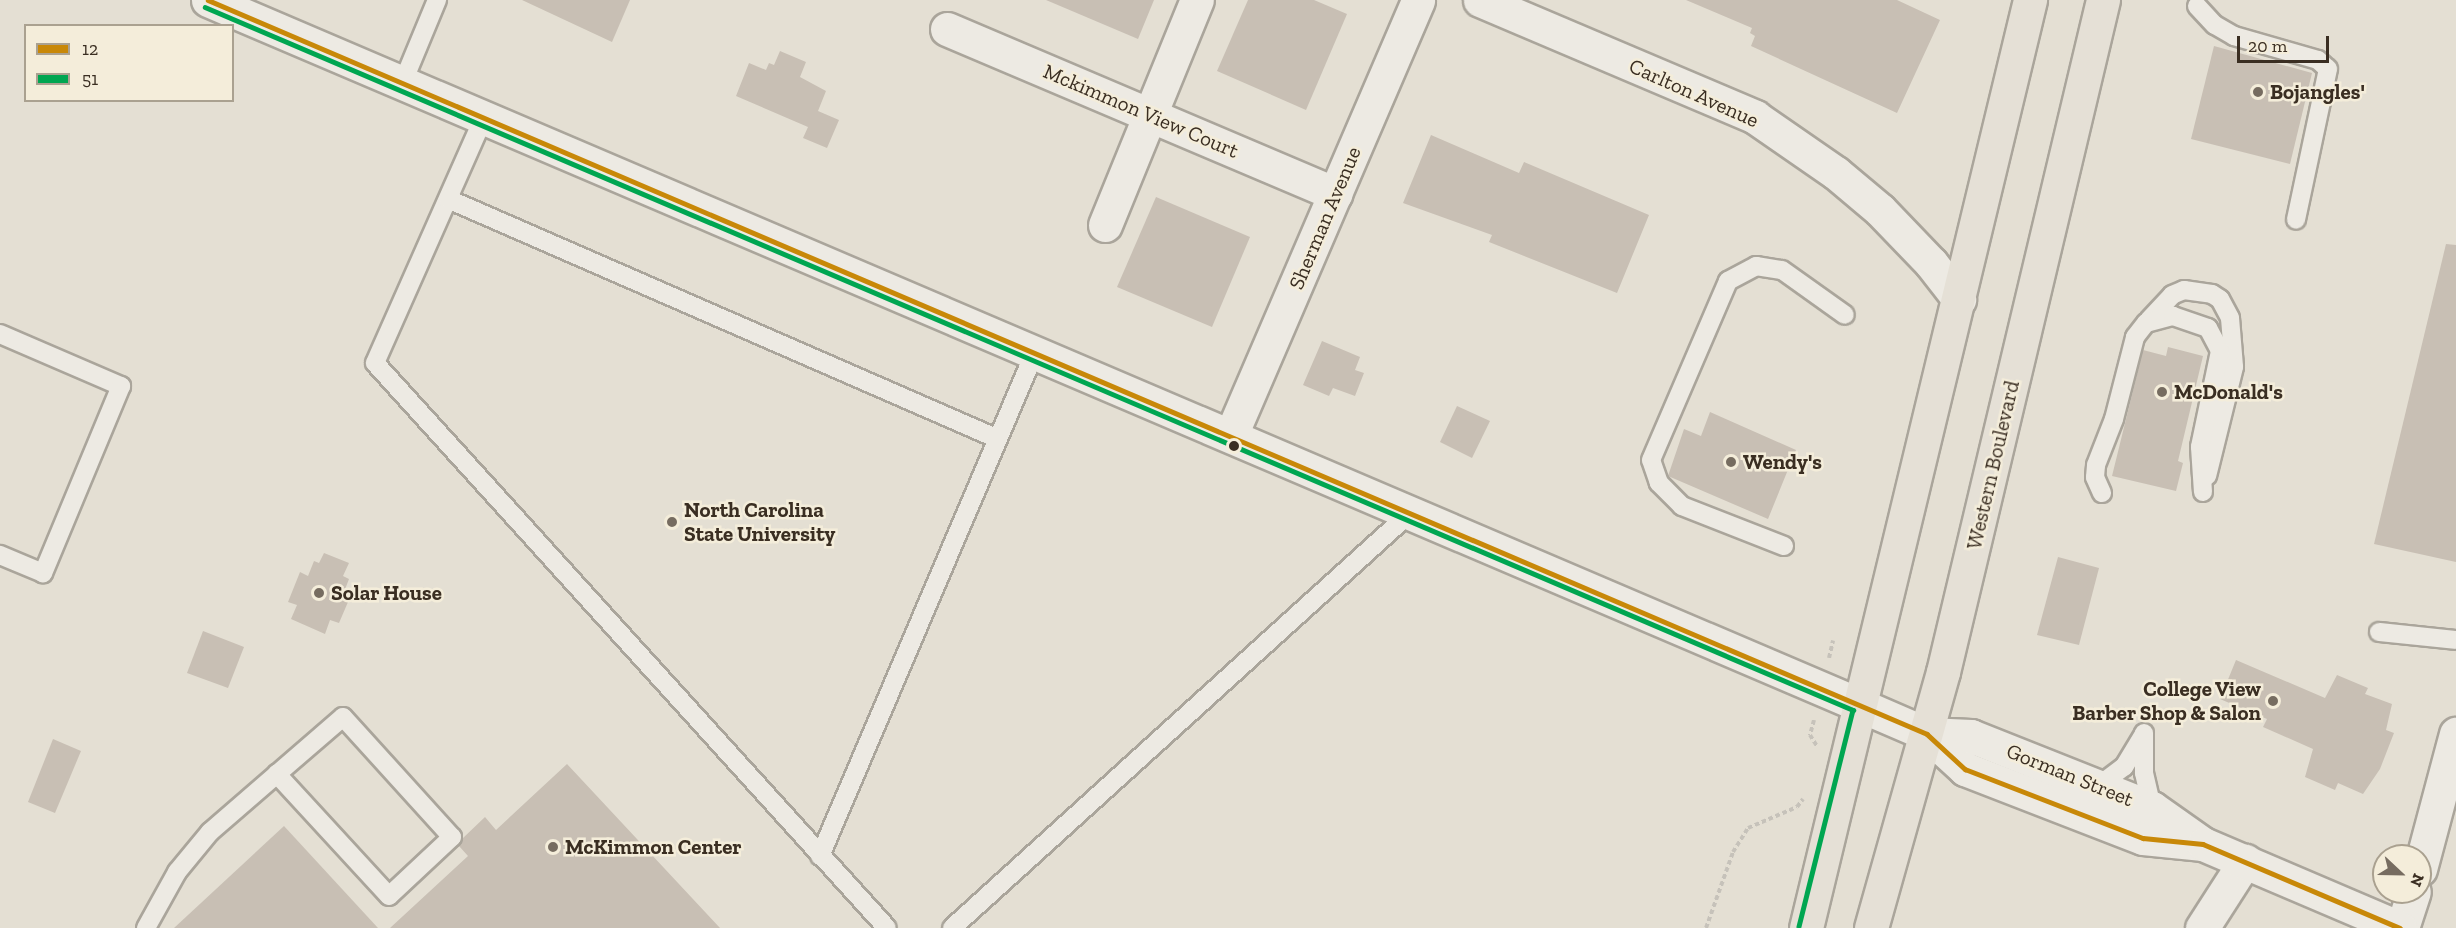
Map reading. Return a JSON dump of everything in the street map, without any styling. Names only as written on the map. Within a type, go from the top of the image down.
[{"type":"main road","name":"Gorman Street","points":[[208,0],[1927,734],[1965,769],[2143,838],[2203,844]]},
{"type":"main road","points":[[1105,225],[1197,0]]},
{"type":"main road","name":"Sherman Avenue","points":[[1231,435],[1418,0]]},
{"type":"main road","name":"Carlton Avenue","points":[[1480,0],[1755,117],[1836,173],[1880,210],[1931,263],[1959,299]]},
{"type":"main road","points":[[1806,928],[1862,706],[2030,0]]},
{"type":"main road","name":"Western Boulevard","points":[[1871,928],[1927,734],[2103,0]]},
{"type":"main road","name":"Mckimmon View Court","points":[[947,29],[1335,194]]},
{"type":"main road","name":"Gorman Street","points":[[1927,734],[1971,736],[2152,808],[2203,844],[2401,928]]},
{"type":"main road","points":[[2427,844],[2456,734]]},
{"type":"main road","points":[[2202,928],[2246,861]]},
{"type":"main road","points":[[2401,928],[2410,904]]},
{"type":"lane","points":[[403,82],[436,0]]},
{"type":"lane","points":[[2197,6],[2215,25],[2234,36],[2318,60],[2328,69],[2296,220]]},
{"type":"lane","points":[[484,117],[375,363],[886,928]]},
{"type":"lane","points":[[448,199],[998,439]]},
{"type":"lane","points":[[1784,546],[1682,506],[1659,483],[1651,460],[1728,281],[1756,266],[1782,270],[1845,315]]},
{"type":"lane","points":[[2102,493],[2095,477],[2096,465],[2114,419],[2135,337],[2146,323],[2172,294],[2184,290],[2212,294],[2220,299],[2230,318],[2234,367],[2203,492],[2200,447],[2220,366],[2215,335],[2199,323],[2172,316],[2146,323]]},
{"type":"lane","points":[[0,334],[122,386],[43,573],[0,555]]},
{"type":"lane","points":[[820,856],[1035,352]]},
{"type":"lane","points":[[952,928],[1411,512]]},
{"type":"lane","points":[[2379,632],[2456,640]]},
{"type":"lane","points":[[146,928],[177,872],[210,831],[277,774],[344,717],[452,837],[389,896],[277,774]]},
{"type":"lane","points":[[2097,787],[2124,767],[2144,733],[2144,773],[2152,808]]},
{"type":"path","points":[[1810,735],[1820,751]]},
{"type":"path","points":[[1706,928],[1733,852],[1748,828],[1797,807],[1808,792]]},
{"type":"building","points":[[522,0],[630,0],[612,42]]},
{"type":"building","points":[[1046,0],[1154,0],[1138,39]]},
{"type":"building","points":[[1248,0],[1314,0],[1347,14],[1306,110],[1217,71]]},
{"type":"building","points":[[1686,0],[1897,0],[1940,20],[1897,113],[1751,46],[1755,36],[1750,33],[1752,28]]},
{"type":"building","name":"Bojangles'","points":[[2214,46],[2312,73],[2290,164],[2191,139]]},
{"type":"building","points":[[780,51],[806,62],[800,77],[826,91],[818,111],[839,120],[827,148],[803,138],[808,127],[736,96],[749,63],[766,70],[769,63],[774,65]]},
{"type":"building","points":[[1431,135],[1519,173],[1524,162],[1649,215],[1617,293],[1489,242],[1492,235],[1403,203]]},
{"type":"building","points":[[1156,197],[1250,237],[1212,327],[1117,287]]},
{"type":"building","points":[[2446,244],[2456,245],[2456,562],[2374,544]]},
{"type":"building","points":[[1322,341],[1360,357],[1355,370],[1364,373],[1355,396],[1333,388],[1329,396],[1303,385]]},
{"type":"building","name":"McDonald's","points":[[2168,347],[2203,356],[2178,461],[2183,463],[2176,491],[2112,476],[2143,350],[2166,356]]},
{"type":"building","points":[[1457,406],[1490,421],[1472,458],[1440,442]]},
{"type":"building","name":"Wendy's","points":[[1710,412],[1796,450],[1768,519],[1668,476],[1684,429],[1701,436]]},
{"type":"building","name":"Solar House","points":[[324,553],[349,563],[343,576],[349,579],[344,592],[351,595],[339,623],[330,620],[325,634],[291,619],[297,605],[288,602],[300,572],[308,576],[314,561],[319,563]]},
{"type":"building","points":[[2058,557],[2099,568],[2079,645],[2037,635]]},
{"type":"building","points":[[203,631],[244,647],[228,688],[187,673]]},
{"type":"building","points":[[2236,660],[2325,698],[2337,675],[2368,688],[2365,694],[2392,704],[2386,730],[2394,733],[2380,769],[2363,794],[2338,783],[2335,790],[2305,777],[2313,749],[2263,727],[2267,719],[2220,699]]},
{"type":"building","points":[[53,739],[81,751],[55,813],[28,802]]},
{"type":"building","name":"McKimmon Center","points":[[567,764],[720,928],[390,928],[468,856],[459,846],[463,838],[485,817],[496,830]]},
{"type":"building","points":[[284,826],[378,928],[174,928]]},
{"type":"transit line","name":"12","points":[[208,0],[1927,734],[1965,769],[2143,838],[2203,844],[2400,928]]},
{"type":"transit line","name":"51","points":[[205,7],[1853,710],[1799,926]]},
{"type":"place","name":"Bojangles'","points":[[2258,92]]},
{"type":"place","name":"McDonald's","points":[[2162,392]]},
{"type":"place","name":"Wendy's","points":[[1731,462]]},
{"type":"place","name":"North Carolina State University","points":[[672,522]]},
{"type":"place","name":"Solar House","points":[[319,593]]},
{"type":"place","name":"College View Barber Shop & Salon","points":[[2273,701]]},
{"type":"place","name":"McKimmon Center","points":[[553,847]]}]
